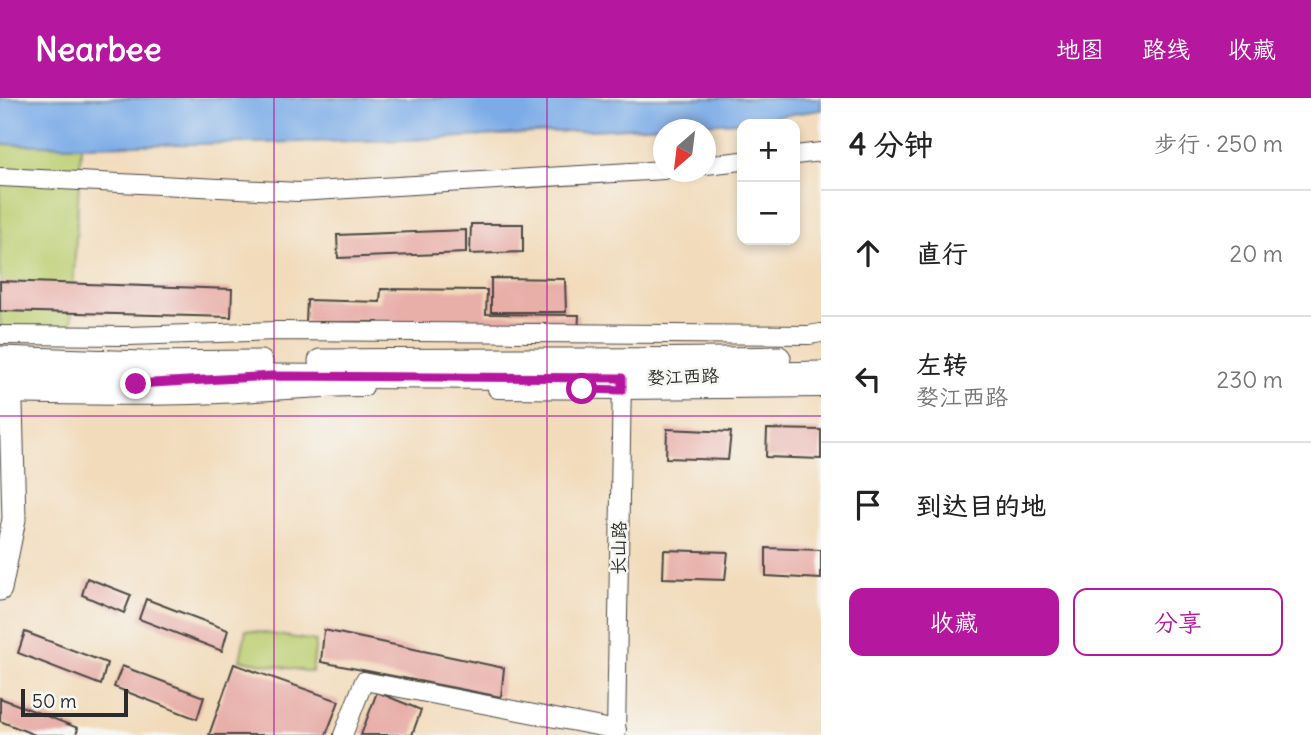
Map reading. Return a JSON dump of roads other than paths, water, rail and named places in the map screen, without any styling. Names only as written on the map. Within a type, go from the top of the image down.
[{"type":"main road","name":"婺江西路","points":[[622,376],[821,358]]},
{"type":"main road","name":"婺江西路","points":[[5,377],[136,384],[271,376],[821,373]]},
{"type":"main road","points":[[0,589],[13,519],[5,377]]},
{"type":"street","points":[[800,154],[821,152]]},
{"type":"street","points":[[716,164],[737,162]]},
{"type":"street","points":[[0,177],[298,192],[653,171]]},
{"type":"street","points":[[0,335],[129,336],[277,331],[821,333]]},
{"type":"street","points":[[622,376],[821,387]]},
{"type":"street","name":"长山路","points":[[617,732],[622,376]]},
{"type":"street","points":[[343,735],[364,681],[617,732]]},
{"type":"water","points":[[0,98],[821,98],[821,110],[760,119],[737,119],[737,122],[716,123],[716,119],[653,119],[653,127],[407,140],[81,146],[0,144]]}]
